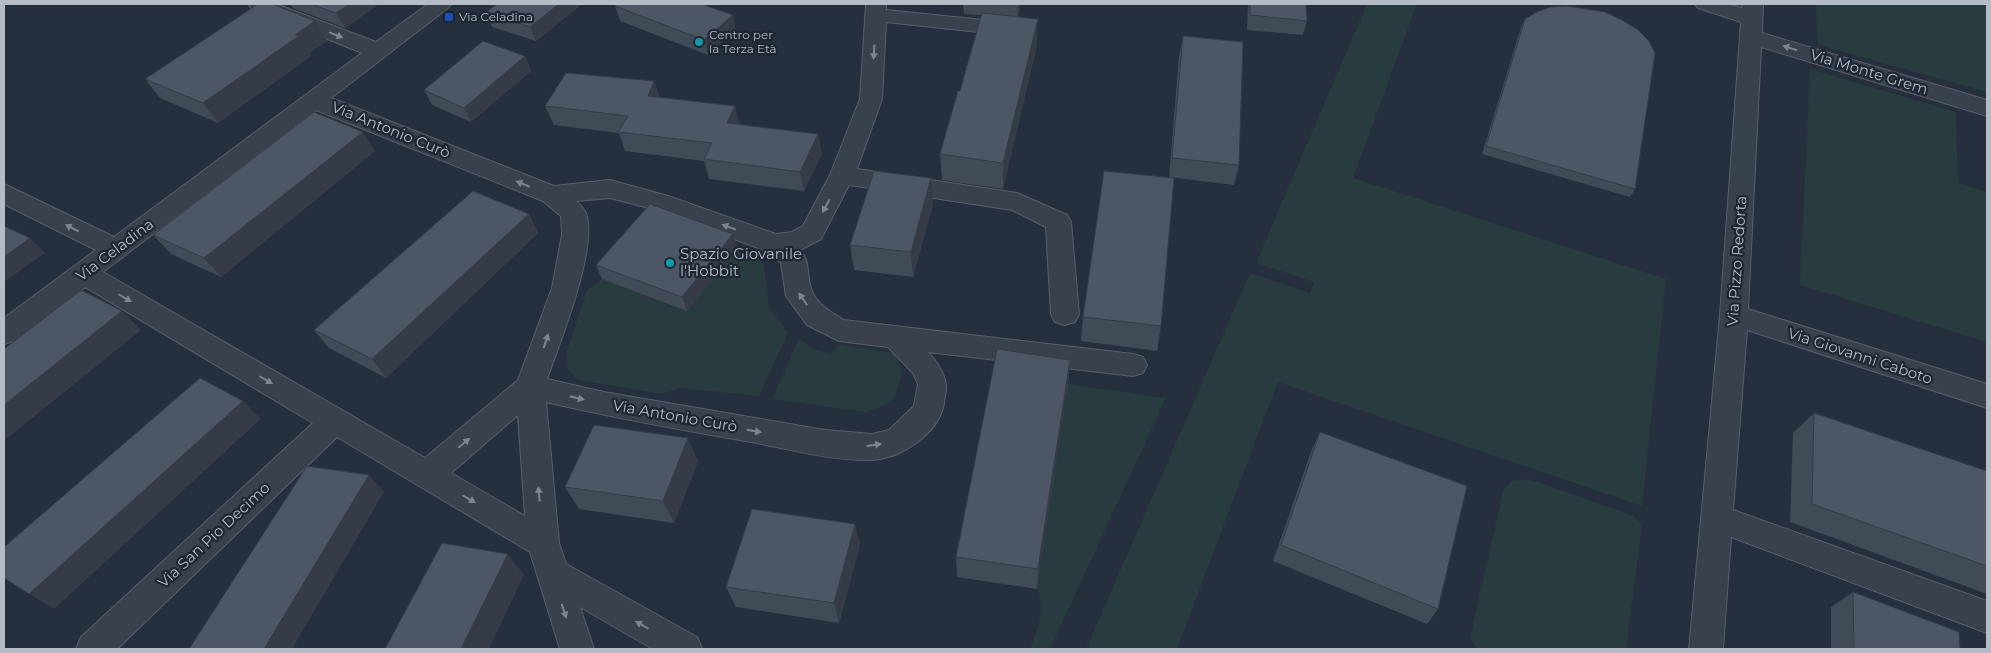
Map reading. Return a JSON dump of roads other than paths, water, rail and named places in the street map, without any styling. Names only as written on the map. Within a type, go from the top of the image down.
[{"type":"street","points":[[258,4],[378,51]]},
{"type":"street","name":"Via Celadina","points":[[4,333],[440,4]]},
{"type":"street","name":"Via Monte Grem","points":[[1705,4],[1752,19],[1987,108]]},
{"type":"street","points":[[775,244],[798,241],[812,232],[842,175],[871,99],[876,10],[1031,30]]},
{"type":"street","name":"Via Pizzo Redorta","points":[[1706,649],[1734,315],[1752,19]]},
{"type":"street","name":"Via Antonio Curò","points":[[314,100],[552,195],[573,213],[576,235],[565,288],[530,387],[604,404],[825,443],[872,447],[898,440],[914,427],[928,410],[932,384],[924,366],[896,337]]},
{"type":"street","points":[[842,175],[1017,202],[1058,222],[1065,314]]},
{"type":"street","name":"Via Antonio Curò","points":[[552,195],[610,189],[659,202],[775,244],[793,259],[799,296],[817,317],[839,330],[1133,365]]},
{"type":"street","points":[[4,193],[116,249]]},
{"type":"street","points":[[83,274],[427,475],[547,558],[685,649]]},
{"type":"street","name":"Via Giovanni Caboto","points":[[1734,315],[1987,396]]},
{"type":"street","points":[[427,475],[530,387]]},
{"type":"street","points":[[530,387],[547,558],[577,649]]},
{"type":"street","name":"Via San Pio Decimo","points":[[93,649],[335,421]]},
{"type":"street","points":[[1717,518],[1987,617]]},
{"type":"place","name":"Via Celadina","points":[[449,17]]},
{"type":"place","name":"Centro per la Terza Età","points":[[699,42]]},
{"type":"place","name":"Spazio Giovanile l'Hobbit","points":[[670,263]]}]
